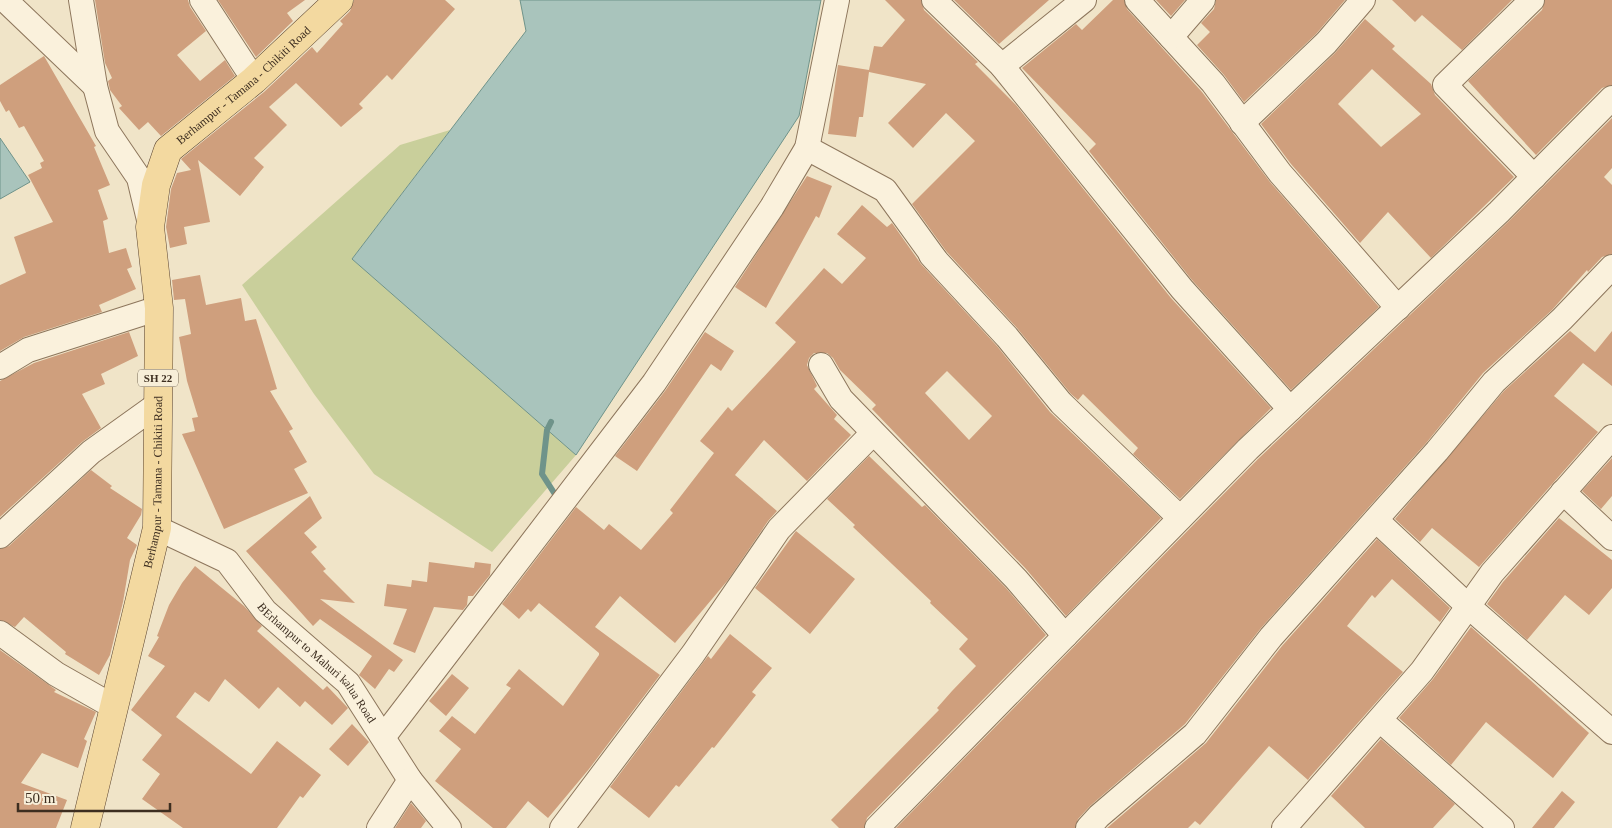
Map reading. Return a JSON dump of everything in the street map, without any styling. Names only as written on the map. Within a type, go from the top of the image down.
[{"type":"main road","name":"Berhampur - Tamana - Chikiti Road","points":[[85,828],[156,528],[160,308],[150,228],[156,185],[168,150],[254,80],[340,0]]},
{"type":"street","points":[[5,0],[95,86]]},
{"type":"street","points":[[81,0],[95,86],[107,131],[139,178],[150,228]]},
{"type":"street","points":[[202,0],[254,80]]},
{"type":"street","points":[[384,736],[654,383],[772,207],[807,148],[837,0]]},
{"type":"street","points":[[934,0],[1002,66],[1164,268],[1290,408]]},
{"type":"street","points":[[1002,66],[1084,0]]},
{"type":"street","points":[[1137,0],[1213,83],[1280,173],[1398,308]]},
{"type":"street","points":[[1171,37],[1202,0]]},
{"type":"street","points":[[1242,123],[1326,43],[1363,0]]},
{"type":"street","points":[[1532,0],[1445,85],[1534,177]]},
{"type":"street","points":[[877,828],[1290,408],[1398,308],[1534,177],[1612,98]]},
{"type":"street","points":[[807,148],[885,190],[933,257],[1007,337],[1060,403],[1180,518]]},
{"type":"street","points":[[1088,828],[1099,816],[1195,734],[1271,637],[1376,520],[1494,382],[1562,319],[1612,267]]},
{"type":"street","points":[[0,367],[28,350],[160,308]]},
{"type":"street","points":[[821,365],[841,399],[1016,579],[1065,636]]},
{"type":"street","points":[[0,536],[91,452],[158,404]]},
{"type":"street","points":[[562,828],[693,654],[779,529],[873,433]]},
{"type":"street","points":[[1284,828],[1422,671],[1492,573],[1612,437]]},
{"type":"street","points":[[1563,492],[1612,538]]},
{"type":"street","points":[[1376,520],[1468,606],[1612,732]]},
{"type":"street","name":"BErhampur to Mahuri kalua Road","points":[[156,528],[227,561],[265,612],[348,683],[384,736],[410,780],[449,828]]},
{"type":"street","points":[[0,633],[56,674],[114,707]]},
{"type":"street","points":[[1380,720],[1502,828]]},
{"type":"street","points":[[379,828],[410,780]]},
{"type":"green space","points":[[450,130],[352,259],[576,455],[492,552],[374,474],[314,394],[242,285],[400,145]]},
{"type":"water","points":[[520,0],[821,0],[799,116],[576,455],[352,259],[526,31]]},
{"type":"water","points":[[0,138],[30,182],[0,199]]},
{"type":"building","points":[[95,0],[188,0],[190,7],[206,31],[177,55],[200,81],[225,60],[235,76],[161,136],[148,122],[139,130],[119,108],[122,106],[110,90],[108,81],[112,78],[105,63]]},
{"type":"building","points":[[218,0],[305,0],[287,13],[293,21],[256,57]]},
{"type":"building","points":[[354,0],[445,0],[455,9],[392,80],[387,75],[359,104],[363,108],[341,127],[296,83],[269,107],[287,125],[254,158],[264,167],[240,196],[198,160],[210,222],[184,227],[187,244],[170,248],[166,227],[171,189],[177,173],[191,170],[181,159],[264,92],[312,47],[317,53],[343,24],[340,21],[350,11]]},
{"type":"building","points":[[885,0],[921,0],[924,10],[978,62],[975,64],[1016,105],[1171,298],[1271,408],[1180,499],[1133,454],[1138,448],[1083,394],[1078,400],[1071,394],[1017,328],[946,251],[912,204],[975,141],[946,113],[913,148],[888,123],[926,84],[869,72],[863,117],[859,117],[856,137],[828,134],[838,65],[869,70],[874,46],[882,47],[905,20]]},
{"type":"building","points":[[954,0],[1049,0],[999,44]]},
{"type":"building","points":[[1113,0],[1124,0],[1127,9],[1202,92],[1270,182],[1379,307],[1291,390],[1192,280],[1089,151],[1096,144],[1022,68],[1076,24],[1082,30]]},
{"type":"building","points":[[1156,0],[1185,0],[1171,16]]},
{"type":"building","points":[[1216,0],[1345,0],[1316,34],[1244,102],[1224,75],[1197,45],[1210,32],[1201,23],[1214,9]]},
{"type":"building","points":[[1392,0],[1512,0],[1462,50],[1422,15],[1415,22]]},
{"type":"building","points":[[1545,0],[1612,0],[1612,85],[1602,88],[1536,155],[1468,81],[1542,10]]},
{"type":"building","points":[[1365,19],[1395,46],[1392,49],[1431,84],[1435,95],[1514,177],[1431,258],[1388,212],[1360,243],[1291,164],[1261,124],[1335,53]],"holes":[[[1372,69],[1421,114],[1381,147],[1338,104]]]},
{"type":"building","points":[[44,56],[96,146],[94,147],[110,185],[98,190],[108,219],[103,221],[109,253],[126,248],[132,267],[127,269],[136,289],[99,305],[102,312],[24,337],[0,351],[0,285],[26,273],[14,237],[53,222],[28,175],[42,168],[40,163],[44,161],[24,126],[19,128],[9,110],[6,112],[0,101],[0,85]]},
{"type":"building","points":[[1612,118],[1612,168],[1604,177],[1612,185],[1612,254],[1602,257],[1588,272],[1587,270],[1552,310],[1483,373],[1427,442],[1261,628],[1185,724],[1090,806],[1078,819],[1075,828],[896,828],[1258,459],[1508,222]]},
{"type":"building","points":[[807,176],[832,186],[819,218],[816,216],[766,308],[735,287]]},
{"type":"building","points":[[862,205],[887,227],[892,223],[921,264],[997,346],[1050,412],[1161,518],[1066,616],[1026,569],[872,409],[876,405],[840,370],[833,358],[827,353],[814,353],[809,358],[807,365],[817,386],[814,389],[837,415],[834,419],[851,435],[807,481],[764,440],[735,475],[777,511],[768,521],[728,580],[675,643],[620,596],[595,627],[660,675],[589,769],[548,818],[528,801],[506,828],[493,828],[435,781],[461,749],[439,731],[452,716],[475,734],[511,688],[506,685],[519,669],[563,706],[599,655],[599,653],[539,603],[531,612],[528,609],[519,619],[502,604],[576,507],[604,530],[609,524],[641,550],[673,513],[670,510],[714,453],[700,441],[728,407],[732,411],[796,342],[775,323],[824,268],[842,284],[866,258],[837,234]],"holes":[[[947,371],[992,416],[969,440],[925,393]]]},
{"type":"building","points":[[200,275],[206,305],[241,298],[245,321],[256,319],[277,389],[270,391],[293,429],[289,431],[307,462],[294,469],[308,493],[224,529],[182,434],[195,431],[192,418],[198,417],[187,381],[179,337],[191,334],[185,299],[174,300],[172,280]]},
{"type":"building","points":[[1570,331],[1595,352],[1612,331],[1612,386],[1583,363],[1554,396],[1598,432],[1479,567],[1432,528],[1420,542],[1395,519],[1504,391]]},
{"type":"building","points":[[129,332],[138,356],[101,374],[105,384],[82,394],[101,428],[82,442],[0,517],[0,381],[34,363]]},
{"type":"building","points":[[705,332],[734,351],[721,371],[711,364],[637,471],[615,456],[665,391]]},
{"type":"building","points":[[869,456],[922,507],[925,505],[1006,588],[1046,635],[867,818],[864,828],[839,828],[831,820],[939,710],[937,708],[976,666],[959,649],[968,639],[853,527],[855,525],[827,499]]},
{"type":"building","points":[[1612,458],[1612,496],[1601,509],[1582,491]]},
{"type":"building","points":[[91,470],[112,486],[110,488],[142,509],[141,515],[127,538],[137,545],[130,560],[123,602],[110,655],[99,675],[65,654],[66,652],[24,617],[15,627],[0,620],[0,549],[9,546]]},
{"type":"building","points":[[310,496],[322,518],[304,533],[317,547],[311,552],[326,569],[323,571],[355,603],[320,599],[403,660],[394,672],[389,669],[375,689],[359,675],[372,656],[320,619],[313,626],[246,551]]},
{"type":"building","points":[[1559,518],[1612,560],[1612,588],[1589,615],[1565,595],[1527,640],[1487,604],[1503,582]]},
{"type":"building","points":[[796,531],[855,579],[810,634],[755,588]]},
{"type":"building","points":[[1377,539],[1450,608],[1440,622],[1392,579],[1375,598],[1372,595],[1347,626],[1403,672],[1308,780],[1269,746],[1200,825],[1195,821],[1188,828],[1107,828],[1206,743],[1282,646]]},
{"type":"building","points":[[429,562],[474,568],[475,562],[491,564],[490,575],[473,596],[468,596],[467,605],[463,610],[434,607],[415,653],[393,644],[407,609],[384,606],[387,584],[411,587],[412,580],[427,582]]},
{"type":"building","points":[[195,566],[244,606],[262,626],[257,631],[323,690],[327,686],[348,708],[332,725],[305,701],[300,707],[278,687],[259,709],[225,679],[209,702],[195,692],[176,717],[251,774],[277,741],[321,775],[303,798],[300,796],[277,828],[183,828],[142,799],[160,774],[142,760],[162,735],[131,710],[165,666],[148,656],[159,637],[157,636],[169,605]]},
{"type":"building","points":[[1471,627],[1589,733],[1553,778],[1486,722],[1451,765],[1399,718],[1433,679]]},
{"type":"building","points":[[730,634],[772,668],[752,692],[756,695],[714,748],[712,747],[679,787],[676,785],[649,818],[610,787],[708,656],[711,659]]},
{"type":"building","points":[[0,650],[56,690],[54,692],[96,712],[84,739],[87,741],[78,768],[42,753],[21,783],[67,800],[56,828],[0,828]]},
{"type":"building","points":[[452,674],[469,688],[446,716],[429,701]]},
{"type":"building","points":[[352,724],[369,742],[348,766],[329,749]]},
{"type":"building","points":[[1381,739],[1455,804],[1433,828],[1365,828],[1331,796]]},
{"type":"building","points":[[1562,791],[1575,802],[1554,828],[1532,828]]},
{"type":"building","points":[[411,803],[426,821],[421,828],[395,828]]},
{"type":"waterway","points":[[551,422],[547,430],[542,474],[558,499]]}]
